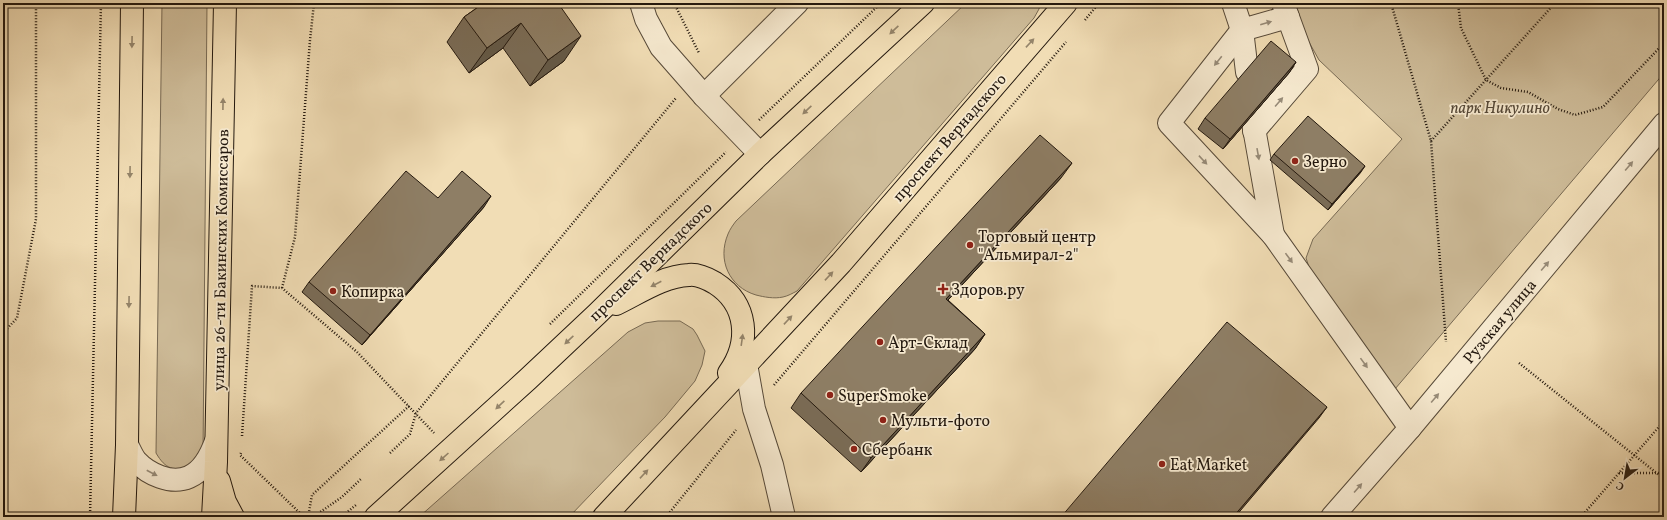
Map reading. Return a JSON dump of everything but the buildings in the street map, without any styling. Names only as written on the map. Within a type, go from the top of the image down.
[{"type":"main road","points":[[124,517],[127,445],[132,3]]},
{"type":"main road","name":"улица 26-ти Бакинских Комиссаров","points":[[213,517],[216,452],[225,3]]},
{"type":"main road","name":"проспект Вернадского","points":[[376,517],[597,314],[760,154],[923,3]]},
{"type":"main road","points":[[1047,25],[1058,3]]},
{"type":"main road","name":"проспект Вернадского","points":[[604,517],[841,263],[1014,61],[1066,3]]},
{"type":"main road","points":[[597,314],[671,277],[691,274],[710,280],[725,290],[737,306],[744,326],[742,344],[735,364],[704,410]]},
{"type":"main road","points":[[216,452],[218,479],[225,502],[233,517]]},
{"type":"street","points":[[641,3],[646,19],[661,47],[704,96],[760,154]]},
{"type":"street","points":[[704,96],[797,3]]},
{"type":"street","points":[[1233,3],[1242,30],[1247,72]]},
{"type":"street","points":[[1273,235],[1253,123],[1307,70],[1285,10],[1242,30],[1169,123],[1273,235],[1410,428]]},
{"type":"street","name":"Рузская улица","points":[[1332,517],[1410,428],[1664,124]]},
{"type":"street","points":[[746,364],[754,409],[772,465],[784,517]]},
{"type":"street","points":[[127,445],[135,460],[146,470],[159,476],[175,480],[189,478],[216,452]]},
{"type":"path","points":[[3,333],[16,318],[36,220],[36,3]]},
{"type":"path","points":[[90,517],[101,3]]},
{"type":"path","points":[[282,288],[295,238],[314,3]]},
{"type":"path","points":[[674,3],[702,59]]},
{"type":"path","points":[[549,324],[881,3]]},
{"type":"path","points":[[1083,21],[1099,3]]},
{"type":"path","points":[[1391,3],[1431,141],[1446,342]]},
{"type":"path","points":[[1458,3],[1461,28],[1486,80],[1501,88],[1528,92],[1558,109],[1574,114],[1603,107],[1664,43]]},
{"type":"path","points":[[1431,141],[1555,3]]},
{"type":"path","points":[[666,517],[754,409],[1068,39]]},
{"type":"path","points":[[390,453],[410,434],[416,413],[672,103]]},
{"type":"path","points":[[242,440],[252,286],[282,288],[357,352],[436,435]]},
{"type":"path","points":[[1519,363],[1664,479]]},
{"type":"path","points":[[308,517],[312,494],[409,406]]},
{"type":"path","points":[[1581,517],[1664,420]]},
{"type":"path","points":[[241,447],[240,455],[304,517]]},
{"type":"path","points":[[1619,473],[1664,473]]},
{"type":"path","points":[[313,517],[342,497],[362,478]]},
{"type":"path","points":[[341,517],[359,502]]},
{"type":"green space","points":[[162,3],[207,3],[203,455],[191,469],[170,468],[163,463],[156,453]]},
{"type":"green space","points":[[966,3],[1040,3],[1039,9],[1034,18],[797,291],[783,297],[769,298],[756,295],[739,286],[732,279],[728,271],[724,253],[728,234],[736,221]]},
{"type":"green space","name":"парк Никулино","points":[[1292,3],[1664,3],[1664,73],[1395,389],[1311,273],[1306,258],[1313,239],[1402,139],[1319,60],[1295,17]]},
{"type":"green space","points":[[658,321],[680,321],[693,329],[697,335],[705,351],[702,365],[695,381],[665,417],[569,517],[419,517],[628,332],[645,323]]},
{"type":"place","name":"Зерно","points":[[1295,161]]},
{"type":"place","name":"Торговый центр \"Альмирал-2\"","points":[[970,245]]},
{"type":"place","name":"Здоров.ру","points":[[943,289]]},
{"type":"place","name":"Копирка","points":[[333,291]]},
{"type":"place","name":"Арт-Склад","points":[[880,342]]},
{"type":"place","name":"SuperSmoke","points":[[830,395]]},
{"type":"place","name":"Мульти-фото","points":[[883,420]]},
{"type":"place","name":"Сбербанк","points":[[854,449]]},
{"type":"place","name":"Eat Market","points":[[1162,464]]}]
